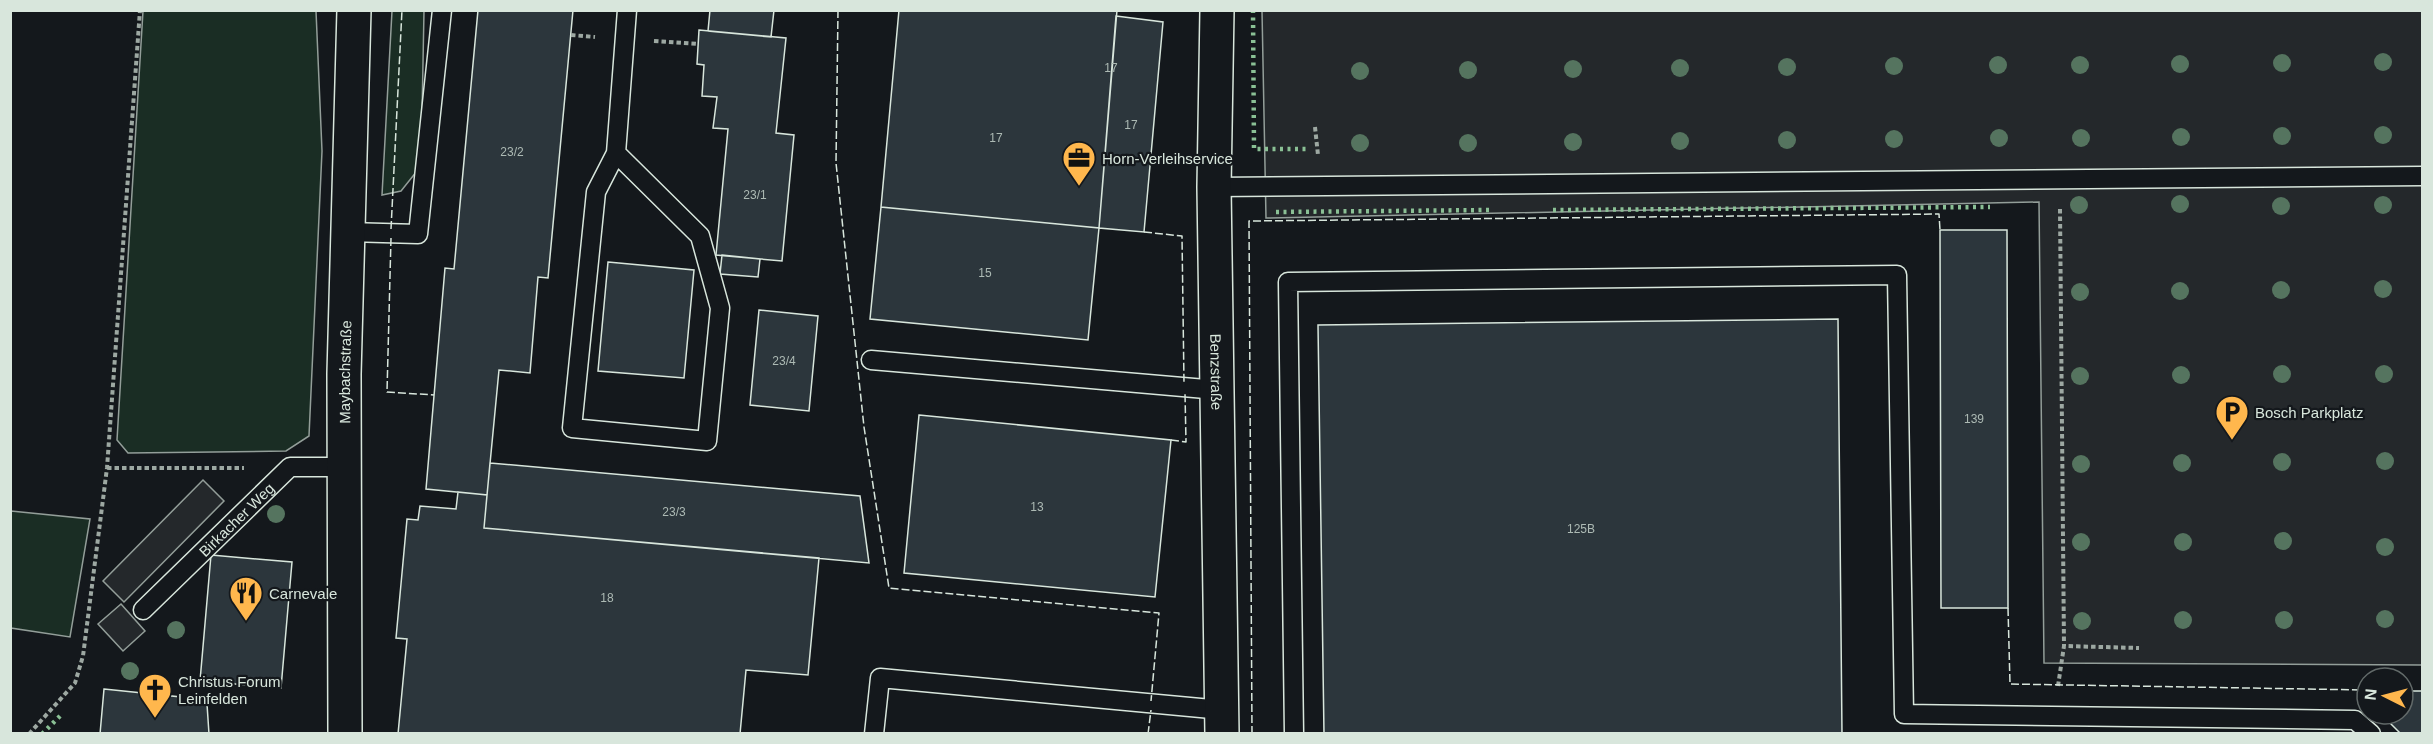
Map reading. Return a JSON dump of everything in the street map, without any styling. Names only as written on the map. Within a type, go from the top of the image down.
[{"type":"main road","name":"Maybachstraße","points":[[345,734],[344,374],[354,10]]},
{"type":"main road","name":"Benzstraße","points":[[1217,10],[1214,187],[1222,722]]},
{"type":"lane","points":[[348,232],[418,234],[442,10]]},
{"type":"lane","points":[[616,153],[700,236],[720,308],[707,441],[572,428],[596,192],[616,153],[627,10]]},
{"type":"lane","points":[[1214,187],[2422,176]]},
{"type":"lane","points":[[1294,734],[1288,282],[1897,275],[1904,714],[2058,725],[2355,720],[2371,734]]},
{"type":"lane","points":[[871,360],[1217,390]]},
{"type":"lane","points":[[290,468],[345,467]]},
{"type":"lane","name":"Birkacher Weg","points":[[143,610],[290,468]]},
{"type":"lane","points":[[874,734],[880,678],[1222,722]]},
{"type":"path","points":[[29,734],[75,684],[83,656],[106,468],[140,10]]},
{"type":"path","points":[[2058,725],[2058,687],[2064,646],[2060,179]]},
{"type":"path","points":[[106,468],[290,468]]},
{"type":"path","points":[[2064,646],[2139,648]]},
{"type":"green space","points":[[143,11],[316,11],[322,151],[309,436],[286,451],[128,453],[117,440]]},
{"type":"green space","points":[[392,11],[424,11],[421,166],[401,191],[382,195]]},
{"type":"green space","points":[[11,511],[90,519],[70,637],[11,628]]},
{"type":"shaded area","name":"Bosch Parkplatz","points":[[1262,11],[2422,11],[2422,665],[2044,663],[2039,202],[1266,218]]},
{"type":"shaded area","points":[[203,480],[224,501],[124,602],[103,581]]},
{"type":"shaded area","points":[[121,604],[145,631],[123,651],[98,624]]},
{"type":"building","points":[[478,10],[573,10],[548,278],[538,277],[530,373],[499,370],[487,495],[426,489],[445,268],[454,269]]},
{"type":"building","points":[[710,10],[774,10],[771,37],[708,31]]},
{"type":"building","points":[[899,10],[1117,10],[1099,228],[881,207]]},
{"type":"building","points":[[1116,16],[1163,22],[1144,232],[1099,228]]},
{"type":"building","points":[[699,30],[786,38],[776,133],[794,135],[782,261],[716,255],[728,129],[713,128],[717,97],[702,96],[704,65],[697,64]]},
{"type":"building","points":[[881,207],[1099,228],[1088,340],[870,319]]},
{"type":"building","points":[[1940,230],[2007,230],[2008,608],[1941,608]]},
{"type":"building","points":[[722,255],[760,259],[758,277],[720,274]]},
{"type":"building","points":[[608,262],[694,270],[684,378],[598,371]]},
{"type":"building","points":[[759,310],[818,316],[809,411],[750,405]]},
{"type":"building","points":[[1838,319],[1842,734],[1324,734],[1318,325]]},
{"type":"building","points":[[919,415],[1171,440],[1155,597],[904,573]]},
{"type":"building","points":[[490,463],[860,496],[869,563],[484,528]]},
{"type":"building","points":[[458,492],[487,495],[484,528],[819,558],[808,675],[746,670],[740,734],[398,734],[407,639],[396,638],[407,519],[418,520],[420,506],[456,509]]},
{"type":"building","name":"Carnevale","points":[[211,555],[292,562],[281,688],[200,681]]},
{"type":"building","name":"Christus Forum Leinfelden","points":[[104,689],[181,697],[181,702],[207,704],[209,734],[100,734]]},
{"type":"building","points":[[2415,691],[2422,691],[2422,734],[2401,734],[2393,726],[2415,726]]},
{"type":"hedge","points":[[1253,10],[1254,149],[1308,149]]},
{"type":"hedge","points":[[1553,210],[1990,207]]},
{"type":"hedge","points":[[1276,212],[1490,210]]},
{"type":"hedge","points":[[42,734],[63,713]]},
{"type":"fence","points":[[391,229],[402,10]]},
{"type":"fence","points":[[838,10],[836,163],[864,427],[889,588],[1159,613],[1151,701]]},
{"type":"fence","points":[[1252,734],[1249,221],[1939,214],[1940,230]]},
{"type":"fence","points":[[1144,232],[1182,236],[1184,384]]},
{"type":"fence","points":[[391,238],[387,392],[434,395]]},
{"type":"fence","points":[[1171,440],[1186,442],[1185,393]]},
{"type":"fence","points":[[2008,608],[2010,684],[2355,690]]},
{"type":"fence","points":[[1148,734],[1151,710]]},
{"type":"place","name":"Horn-Verleihservice","points":[[1079,187]]},
{"type":"place","name":"Bosch Parkplatz","points":[[2232,441]]},
{"type":"place","name":"Carnevale","points":[[246,622]]},
{"type":"place","name":"Christus Forum Leinfelden","points":[[155,719]]}]
